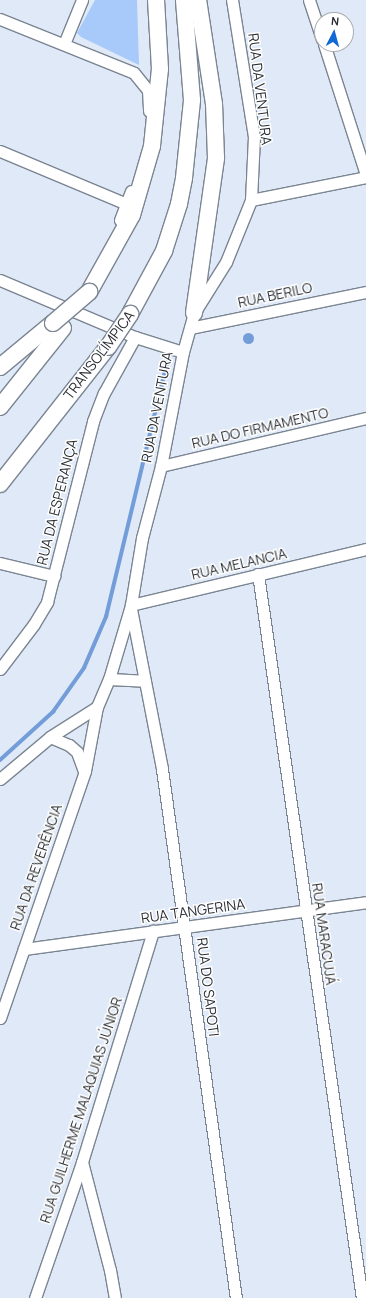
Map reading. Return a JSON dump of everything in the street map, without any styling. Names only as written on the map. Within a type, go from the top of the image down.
[{"type":"highway","points":[[0,407],[58,326],[89,292],[99,277],[132,215],[152,146],[160,69],[156,0]]},
{"type":"highway","name":"TRANSOLÍMPICA","points":[[0,484],[108,347],[130,314],[153,274],[172,228],[184,178],[192,100],[184,0]]},
{"type":"highway","points":[[192,320],[216,158],[214,104],[198,0]]},
{"type":"highway","points":[[0,366],[58,326]]},
{"type":"street","points":[[64,44],[82,0]]},
{"type":"street","name":"RUA DA VENTURA","points":[[97,707],[109,679],[131,605],[142,538],[160,466],[183,352],[192,320],[226,262],[251,200],[254,136],[232,0]]},
{"type":"street","points":[[310,0],[314,13]]},
{"type":"street","points":[[0,19],[134,74],[148,90],[150,104],[145,146],[127,204],[120,220]]},
{"type":"street","points":[[251,200],[366,176],[327,52]]},
{"type":"street","points":[[0,151],[127,204]]},
{"type":"street","points":[[0,280],[135,337],[183,352]]},
{"type":"street","name":"RUA BERILO","points":[[192,320],[366,292]]},
{"type":"street","name":"RUA DA ESPERANÇA","points":[[0,669],[42,610],[54,576],[93,421],[104,393],[135,337]]},
{"type":"street","name":"RUA DO FIRMAMENTO","points":[[160,466],[366,418]]},
{"type":"street","name":"RUA MELANCIA","points":[[131,605],[366,549]]},
{"type":"street","name":"RUA MELANCIA","points":[[354,553],[366,554]]},
{"type":"street","points":[[0,563],[54,576]]},
{"type":"street","name":"RUA MARACUJÁ","points":[[258,574],[305,911],[362,1298]]},
{"type":"street","name":"RUA DO SAPOTI","points":[[131,605],[162,769],[236,1298]]},
{"type":"street","points":[[109,679],[144,680]]},
{"type":"street","points":[[0,779],[50,737],[97,707]]},
{"type":"street","name":"RUA DA REVERÊNCIA","points":[[0,1018],[84,771],[97,707]]},
{"type":"street","points":[[50,737],[60,740],[73,748],[82,761],[84,771]]},
{"type":"street","name":"RUA TANGERINA","points":[[24,949],[366,902]]},
{"type":"street","name":"RUA GUILHERME MALAQUIAS JÚNIOR","points":[[35,1298],[82,1162],[153,931]]},
{"type":"street","points":[[82,1162],[110,1270],[115,1298]]},
{"type":"shaded area","points":[[95,0],[137,0],[139,65],[81,37],[77,33]]},
{"type":"shaded area","points":[[248,332],[252,334],[254,338],[252,342],[248,344],[244,342],[242,338],[244,334]]},
{"type":"waterway","points":[[0,760],[53,712],[84,668],[106,617],[169,355]]}]
